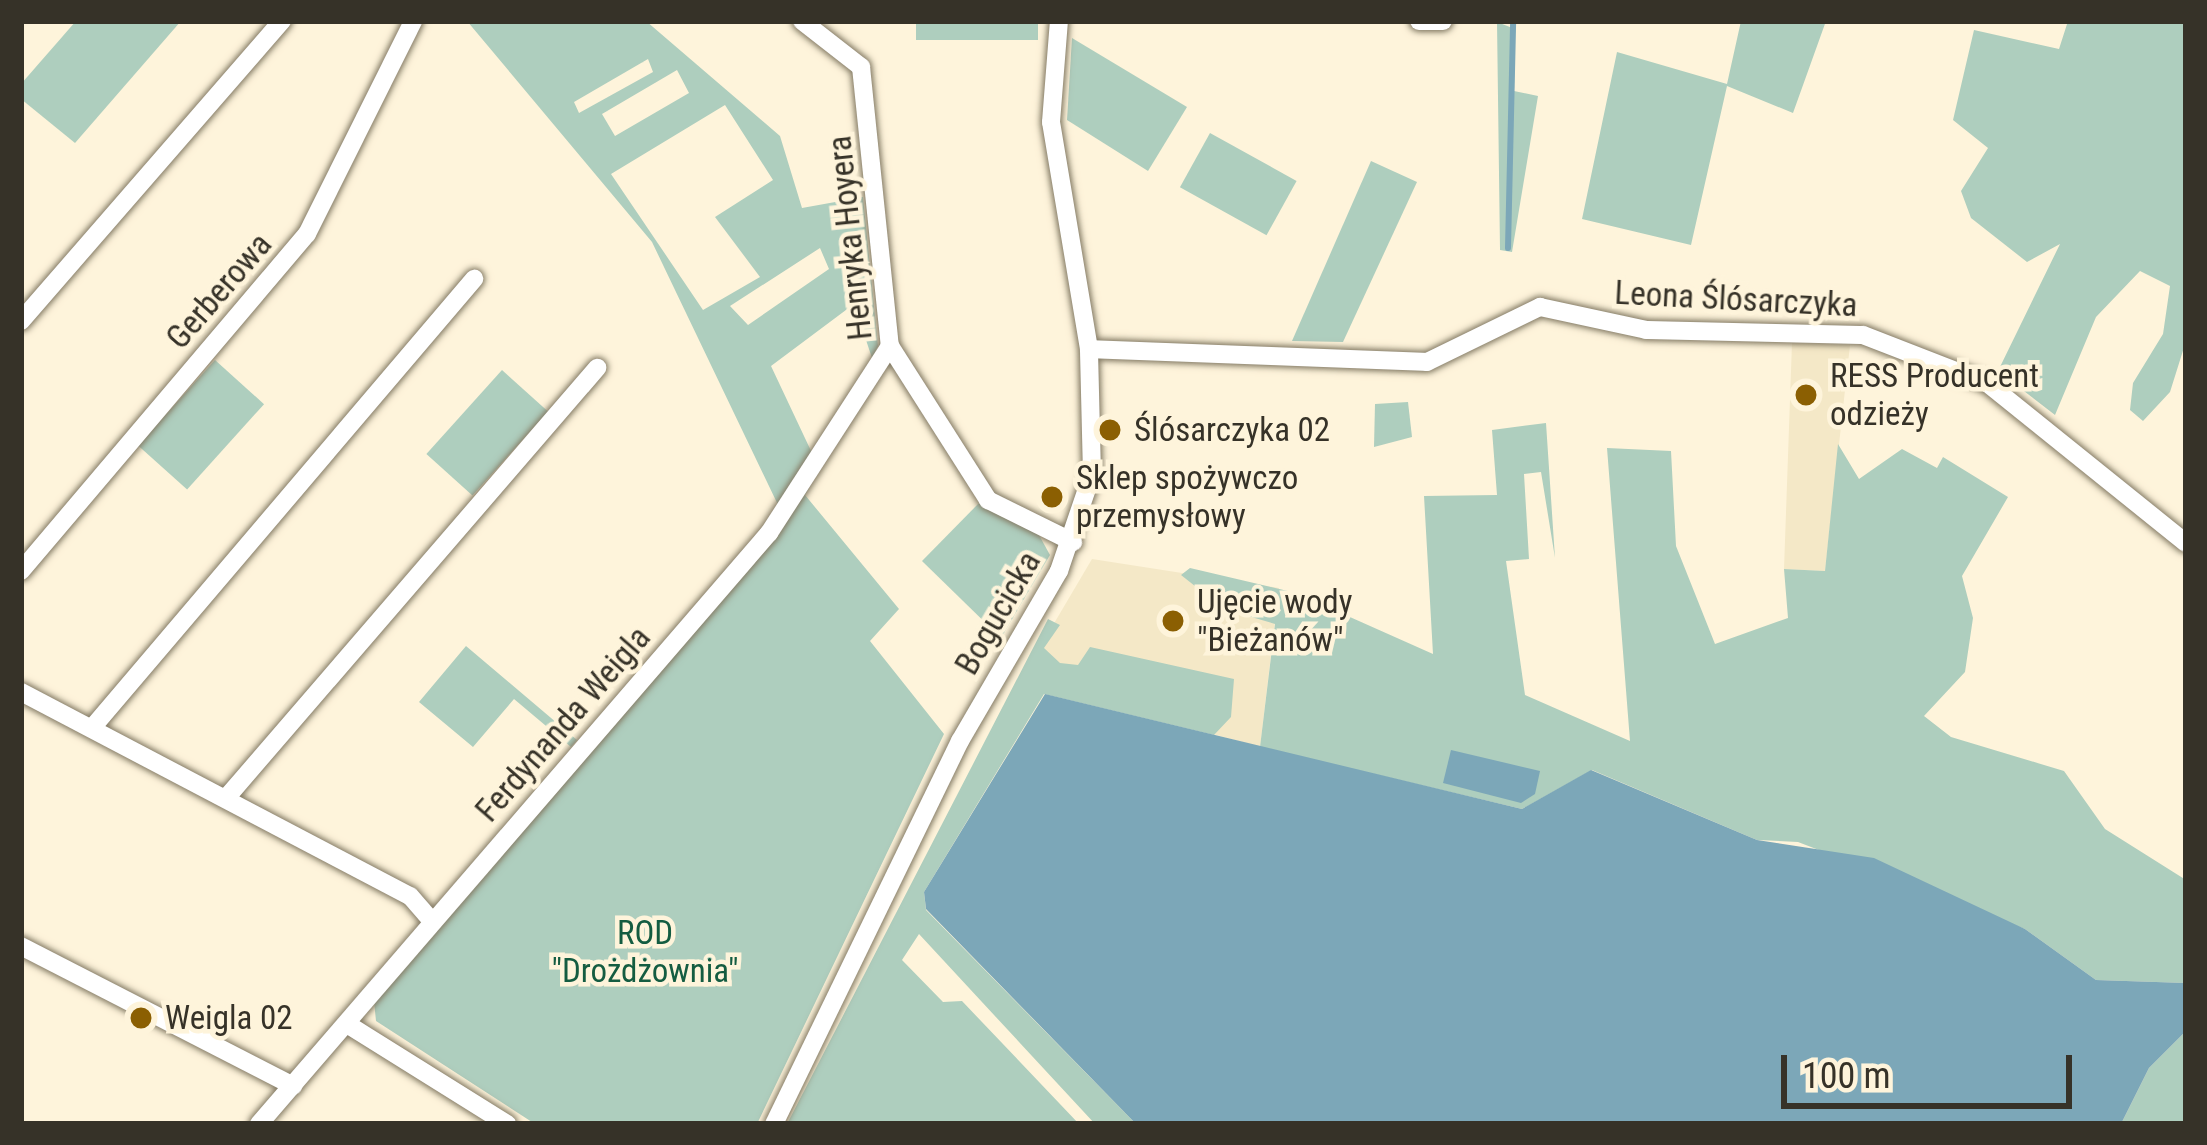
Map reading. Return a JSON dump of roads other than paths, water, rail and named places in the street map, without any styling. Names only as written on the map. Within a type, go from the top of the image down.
[{"type":"street","points":[[21,321],[282,21]]},
{"type":"street","name":"Gerberowa","points":[[21,571],[308,234],[413,21]]},
{"type":"street","name":"Henryka Hoyera","points":[[802,21],[862,67],[890,346],[988,500],[1073,542]]},
{"type":"street","name":"Bogucicka","points":[[774,1124],[960,742],[1073,542],[1092,474],[1089,349],[1057,193],[1059,21]]},
{"type":"street","points":[[1419,21],[1443,21]]},
{"type":"street","points":[[92,728],[474,279]]},
{"type":"street","name":"Leona Ślósarczyka","points":[[1089,349],[1427,362],[1530,310],[1646,330],[1846,332],[1901,345],[1998,391],[2186,544]]},
{"type":"street","name":"Ferdynanda Weigla","points":[[259,1124],[769,533],[890,346]]},
{"type":"street","points":[[227,797],[597,368]]},
{"type":"street","points":[[21,692],[410,896],[432,921]]},
{"type":"street","points":[[21,946],[292,1086]]},
{"type":"street","points":[[346,1024],[507,1124]]},
{"type":"water","points":[[1045,694],[1522,809],[1591,770],[1757,840],[1874,858],[2025,929],[2096,980],[2186,983],[2186,1031],[2149,1068],[2121,1124],[1136,1124],[926,909],[924,892]]},
{"type":"water","points":[[1451,750],[1540,771],[1535,794],[1521,803],[1443,783]]},
{"type":"waterway","points":[[1508,248],[1513,21]]},
{"type":"place","name":"RESS Producent odzieży","points":[[1806,395]]},
{"type":"place","name":"Ślósarczyka 02","points":[[1110,430]]},
{"type":"place","name":"Sklep spożywczo przemysłowy","points":[[1052,497]]},
{"type":"place","name":"Ujęcie wody \"Bieżanów\"","points":[[1173,621]]},
{"type":"place","name":"Weigla 02","points":[[141,1018]]},
{"type":"park label","name":"ROD \"Drożdżownia\"","points":[[645,952]]}]
